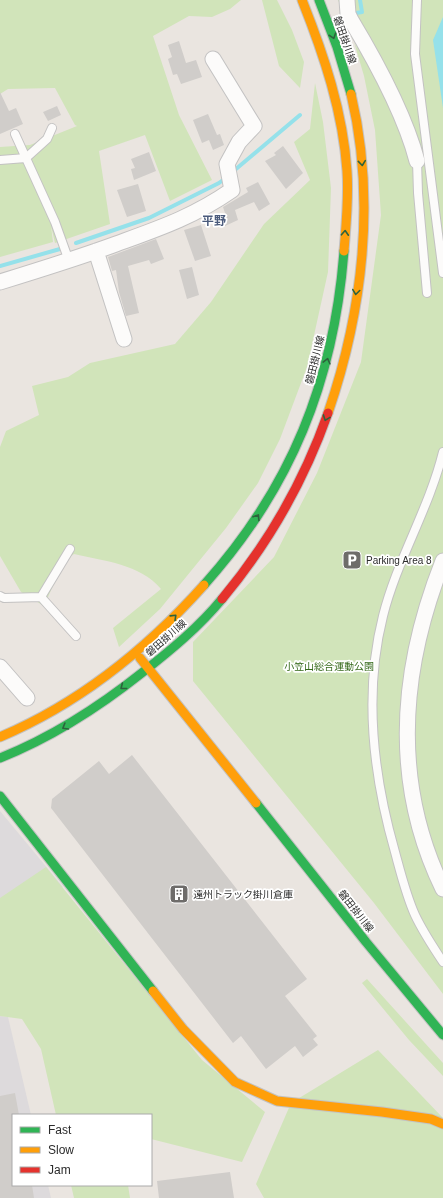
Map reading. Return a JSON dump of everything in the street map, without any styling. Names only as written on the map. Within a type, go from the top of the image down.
[{"type":"main road","name":"磐田掛川線","points":[[302,0],[328,72],[338,112],[346,164],[346,207],[341,286],[336,321],[322,380],[309,419],[292,456],[252,525],[224,563],[195,597],[136,654],[318,880],[393,978],[443,1036]]},
{"type":"main road","name":"磐田掛川線","points":[[148,668],[188,635],[246,570],[269,536],[307,464],[325,422],[349,344],[360,266],[363,216],[363,174],[358,129],[348,83],[333,36],[319,0]]},
{"type":"main road","points":[[0,737],[47,716],[90,690],[136,654]]},
{"type":"main road","points":[[0,758],[47,738],[98,706],[148,668]]},
{"type":"main road","points":[[0,796],[183,1029],[235,1082],[277,1101],[382,1112],[431,1119],[443,1124]]},
{"type":"street","points":[[347,0],[351,20],[382,77],[413,145],[418,161]]},
{"type":"street","points":[[0,282],[96,251],[181,220],[207,207],[232,190],[227,164],[239,142],[254,126],[213,60]]},
{"type":"street","points":[[96,251],[124,340]]},
{"type":"street","points":[[443,561],[422,620],[412,665],[407,705],[407,725],[410,774],[414,799],[425,846],[443,890]]},
{"type":"street","points":[[0,667],[27,698]]},
{"type":"lane","points":[[417,0],[415,54],[443,274]]},
{"type":"lane","points":[[0,160],[26,158],[47,139],[52,128]]},
{"type":"lane","points":[[15,134],[55,222],[69,260]]},
{"type":"lane","points":[[418,161],[418,193],[427,293]]},
{"type":"lane","points":[[443,452],[427,500],[396,578],[383,616],[373,670],[372,693],[376,767],[391,838],[407,894],[416,916],[443,962]]},
{"type":"lane","points":[[41,597],[70,549]]},
{"type":"lane","points":[[0,596],[4,598],[41,597],[76,636]]},
{"type":"shaded area","points":[[0,811],[63,887],[0,923]]},
{"type":"shaded area","points":[[0,1016],[8,1017],[31,1114],[12,1114],[12,1186],[48,1186],[51,1198],[0,1198]]},
{"type":"green space","points":[[0,0],[241,0],[230,9],[212,17],[189,16],[153,36],[179,115],[212,180],[170,201],[145,135],[99,151],[110,224],[55,243],[51,226],[53,242],[0,257],[0,147],[30,145],[77,126],[75,125],[55,88],[8,89],[0,94]]},
{"type":"green space","points":[[262,0],[277,0],[292,30],[304,62],[300,88],[279,66]]},
{"type":"green space","name":"小笠山総合運動公園","points":[[338,0],[443,0],[443,994],[374,903],[193,681],[193,642],[274,557],[317,473],[361,362],[381,215],[375,130],[364,76],[354,42],[357,48],[355,36]]},
{"type":"green space","points":[[315,83],[323,122],[331,188],[328,272],[307,367],[280,439],[258,483],[226,528],[160,609],[119,647],[113,628],[161,589],[143,574],[132,569],[74,554],[64,561],[44,606],[21,592],[0,556],[0,447],[6,431],[39,415],[32,386],[68,377],[90,363],[175,344],[211,302],[264,224],[310,180],[294,142],[310,129]]},
{"type":"green space","points":[[46,867],[202,1060],[265,1112],[242,1162],[152,1139],[152,1114],[56,1114],[41,1049],[22,1019],[0,1016],[0,898]]},
{"type":"green space","points":[[367,979],[443,1063],[443,1076],[409,1040],[362,983]]},
{"type":"green space","points":[[378,1050],[443,1118],[443,1198],[264,1198],[256,1184],[291,1103]]},
{"type":"green space","points":[[71,1186],[128,1186],[130,1198],[74,1198]]},
{"type":"water","points":[[443,17],[443,108],[433,40]]},
{"type":"building","points":[[179,41],[186,63],[196,60],[202,77],[181,84],[177,74],[173,75],[168,59],[172,57],[168,45]]},
{"type":"building","points":[[0,92],[9,111],[16,108],[23,124],[0,134]]},
{"type":"building","points":[[57,106],[61,115],[48,121],[43,112]]},
{"type":"building","points":[[208,114],[217,135],[220,134],[224,145],[213,150],[209,140],[202,143],[193,120]]},
{"type":"building","points":[[283,146],[303,173],[286,189],[265,161],[276,155],[274,153]]},
{"type":"building","points":[[149,152],[156,171],[134,180],[131,169],[135,168],[131,159]]},
{"type":"building","points":[[258,182],[270,204],[259,211],[254,202],[235,210],[238,220],[225,226],[219,216],[225,213],[223,207],[248,192],[246,188]]},
{"type":"building","points":[[138,184],[146,211],[127,217],[117,190]]},
{"type":"building","points":[[201,225],[211,256],[195,261],[184,230]]},
{"type":"building","points":[[156,239],[164,259],[151,264],[149,260],[128,266],[139,313],[126,316],[119,292],[116,270],[112,271],[108,257]]},
{"type":"building","points":[[192,267],[199,295],[187,299],[179,270]]},
{"type":"building","name":"遠州トラック掛川倉庫","points":[[132,755],[307,979],[285,996],[317,1036],[313,1039],[318,1045],[303,1057],[295,1046],[266,1069],[241,1036],[233,1043],[51,808],[52,799],[99,761],[109,774]]},
{"type":"building","points":[[15,1093],[19,1114],[12,1114],[12,1186],[32,1186],[34,1198],[0,1198],[0,1096]]},
{"type":"building","points":[[230,1172],[234,1198],[159,1198],[157,1181]]},
{"type":"waterway","points":[[356,13],[362,12],[360,0]]},
{"type":"waterway","points":[[236,169],[300,115]]},
{"type":"waterway","points":[[76,243],[149,218],[219,183],[227,177]]},
{"type":"waterway","points":[[0,266],[60,249]]},
{"type":"traffic: fast","points":[[319,0],[337,47],[351,94]]},
{"type":"traffic: fast","points":[[204,585],[235,548],[261,510],[284,471],[303,430],[318,388],[330,344],[339,299],[344,251]]},
{"type":"traffic: fast","points":[[0,758],[39,741],[110,697],[174,647],[194,629],[222,599]]},
{"type":"traffic: fast","points":[[0,796],[153,991]]},
{"type":"traffic: fast","points":[[256,803],[366,942],[443,1035]]},
{"type":"traffic: slow","points":[[302,0],[325,63],[337,105],[345,149],[348,191],[344,251]]},
{"type":"traffic: slow","points":[[328,413],[350,335],[362,255],[364,214],[363,174],[359,134],[351,94]]},
{"type":"traffic: slow","points":[[0,737],[57,708],[110,673],[159,631],[204,585]]},
{"type":"traffic: slow","points":[[140,658],[256,803]]},
{"type":"traffic: slow","points":[[153,991],[183,1029],[235,1082],[277,1101],[382,1112],[431,1119],[443,1124]]},
{"type":"traffic: jam","points":[[222,599],[255,556],[283,511],[308,463],[328,413]]},
{"type":"place","name":"Parking Area 8","points":[[352,560]]},
{"type":"place","name":"遠州トラック掛川倉庫","points":[[179,894]]},
{"type":"district","name":"平野","points":[[214,221]]}]
